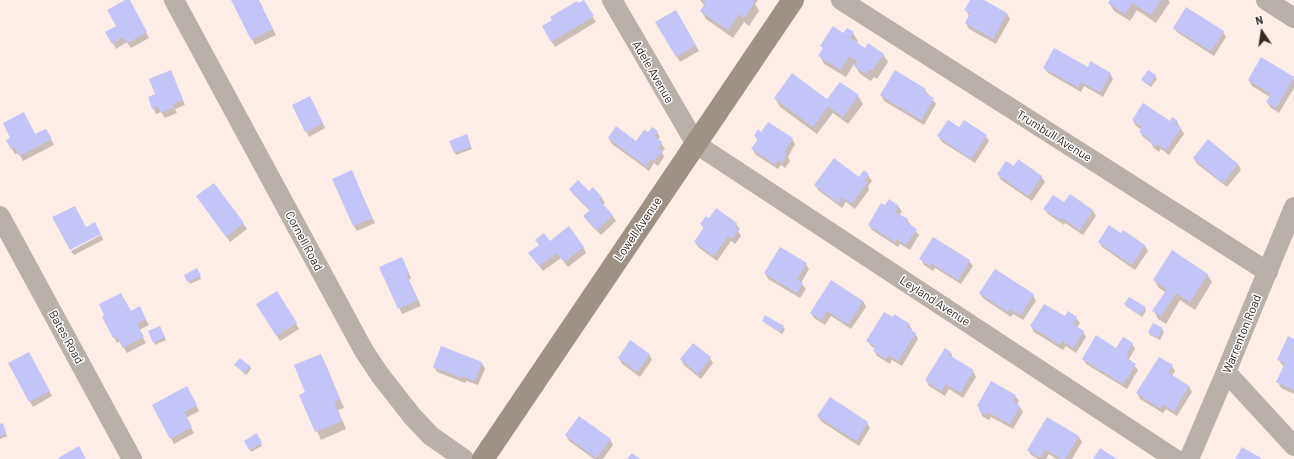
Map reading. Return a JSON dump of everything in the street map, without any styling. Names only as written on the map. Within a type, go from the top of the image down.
[{"type":"main road","name":"Lowell Avenue","points":[[483,459],[793,0]]},
{"type":"street","name":"Cornell Road","points":[[174,0],[364,350],[389,388],[412,416],[431,436],[464,459]]},
{"type":"street","name":"Adele Avenue","points":[[612,0],[696,144]]},
{"type":"street","name":"Trumbull Avenue","points":[[841,0],[1268,272]]},
{"type":"street","points":[[1266,0],[1294,18]]},
{"type":"street","name":"Leyland Avenue","points":[[696,144],[1175,459]]},
{"type":"street","name":"Warrenton Road","points":[[1189,459],[1294,207]]},
{"type":"street","name":"Bates Road","points":[[0,216],[132,459]]},
{"type":"street","points":[[1226,372],[1294,446]]},
{"type":"building","points":[[125,0],[130,0],[147,32],[127,43],[123,37],[112,44],[105,32],[116,26],[107,10]]},
{"type":"building","points":[[231,0],[259,0],[273,29],[251,40]]},
{"type":"building","points":[[584,0],[594,16],[551,42],[542,26],[552,20],[550,17],[577,1],[578,3]]},
{"type":"building","points":[[702,0],[752,0],[755,2],[744,18],[739,14],[728,30],[700,11],[706,2]]},
{"type":"building","points":[[970,0],[984,0],[1007,13],[993,39],[965,23],[970,13],[964,10]]},
{"type":"building","points":[[1110,0],[1161,0],[1151,15],[1132,3],[1125,14],[1108,3]]},
{"type":"building","points":[[1186,7],[1224,31],[1211,51],[1173,28]]},
{"type":"building","points":[[676,10],[696,45],[676,57],[655,22]]},
{"type":"building","points":[[833,26],[843,33],[847,28],[854,32],[850,38],[865,48],[868,43],[884,54],[872,71],[869,69],[866,74],[854,66],[857,61],[849,56],[841,70],[818,56],[823,48],[820,46]]},
{"type":"building","points":[[1054,48],[1088,67],[1090,61],[1111,73],[1100,92],[1081,82],[1078,87],[1043,68]]},
{"type":"building","points":[[1261,57],[1294,77],[1276,108],[1266,102],[1271,94],[1248,80]]},
{"type":"building","points":[[171,70],[183,100],[173,104],[174,107],[161,113],[158,106],[152,109],[148,97],[155,94],[149,79]]},
{"type":"building","points":[[895,70],[926,89],[924,92],[934,98],[921,120],[880,95]]},
{"type":"building","points":[[1148,70],[1156,75],[1150,85],[1141,80]]},
{"type":"building","points":[[792,73],[827,99],[840,82],[859,95],[843,117],[828,106],[813,127],[774,98]]},
{"type":"building","points":[[310,96],[323,123],[305,132],[292,105]]},
{"type":"building","points":[[1143,103],[1170,121],[1172,117],[1178,121],[1175,124],[1181,128],[1166,150],[1157,144],[1156,147],[1149,142],[1151,140],[1139,132],[1142,127],[1132,120]]},
{"type":"building","points":[[24,112],[35,134],[46,129],[52,139],[19,156],[15,147],[11,149],[6,140],[10,138],[3,123]]},
{"type":"building","points":[[948,120],[959,127],[964,120],[987,135],[971,159],[937,136]]},
{"type":"building","points":[[768,122],[793,138],[784,152],[787,154],[782,163],[778,160],[775,164],[751,149],[758,139],[754,136],[758,129],[761,132]]},
{"type":"building","points":[[616,126],[636,141],[644,130],[648,132],[652,127],[658,131],[654,136],[662,142],[658,148],[662,151],[654,161],[651,158],[646,166],[608,138]]},
{"type":"building","points":[[467,134],[471,147],[454,153],[449,141]]},
{"type":"building","points":[[1208,139],[1238,164],[1223,183],[1193,158]]},
{"type":"building","points":[[834,158],[859,177],[864,170],[869,174],[864,181],[867,183],[851,204],[842,197],[838,203],[814,185]]},
{"type":"building","points":[[1018,159],[1042,176],[1028,196],[997,174],[1006,161],[1014,166]]},
{"type":"building","points":[[352,170],[372,218],[353,226],[332,179]]},
{"type":"building","points":[[578,180],[589,191],[593,187],[602,197],[599,200],[613,215],[597,230],[583,216],[590,210],[569,189]]},
{"type":"building","points":[[214,183],[244,223],[226,237],[196,196]]},
{"type":"building","points":[[1070,194],[1093,210],[1080,230],[1062,218],[1060,220],[1043,209],[1053,195],[1064,202]]},
{"type":"building","points":[[889,199],[899,206],[895,212],[908,219],[906,222],[917,229],[906,245],[897,239],[895,242],[868,225],[881,203],[885,205]]},
{"type":"building","points":[[75,206],[86,227],[95,222],[101,234],[70,250],[52,217]]},
{"type":"building","points":[[716,208],[737,223],[735,227],[739,230],[732,239],[728,236],[714,256],[694,242],[704,227],[700,224],[706,216],[709,218]]},
{"type":"building","points":[[1109,225],[1121,233],[1123,230],[1145,245],[1132,265],[1098,242]]},
{"type":"building","points":[[569,226],[584,247],[564,262],[557,253],[539,266],[528,253],[539,245],[535,240],[544,233],[550,241]]},
{"type":"building","points":[[933,237],[970,260],[958,280],[931,263],[930,266],[919,259]]},
{"type":"building","points":[[780,247],[807,263],[797,279],[803,283],[797,293],[764,273]]},
{"type":"building","points":[[1172,250],[1208,274],[1190,302],[1176,293],[1161,316],[1152,311],[1167,289],[1153,280]]},
{"type":"building","points":[[402,257],[409,273],[406,274],[418,300],[398,309],[379,267]]},
{"type":"building","points":[[197,268],[201,276],[187,282],[184,275]]},
{"type":"building","points":[[995,269],[1034,294],[1020,315],[1010,309],[1008,312],[979,293]]},
{"type":"building","points":[[831,280],[863,301],[848,324],[827,311],[821,320],[810,313]]},
{"type":"building","points":[[277,291],[297,323],[276,336],[256,304]]},
{"type":"building","points":[[121,293],[131,311],[140,306],[146,319],[137,324],[144,337],[123,348],[116,336],[113,338],[102,317],[104,315],[99,304]]},
{"type":"building","points":[[1129,297],[1146,307],[1140,315],[1124,304]]},
{"type":"building","points":[[1044,304],[1065,316],[1068,311],[1077,317],[1073,324],[1084,331],[1073,348],[1062,341],[1060,345],[1030,326]]},
{"type":"building","points":[[884,312],[893,317],[894,314],[910,324],[907,327],[916,333],[898,361],[889,355],[886,359],[873,351],[875,347],[866,341]]},
{"type":"building","points":[[765,315],[784,326],[780,332],[762,321]]},
{"type":"building","points":[[1153,323],[1163,328],[1158,338],[1148,332]]},
{"type":"building","points":[[160,326],[165,337],[153,343],[148,331]]},
{"type":"building","points":[[1096,335],[1116,348],[1123,337],[1133,343],[1126,354],[1129,355],[1127,358],[1136,364],[1123,384],[1082,359]]},
{"type":"building","points":[[1288,336],[1294,339],[1294,390],[1276,382],[1285,363],[1277,360]]},
{"type":"building","points":[[630,340],[650,354],[637,372],[618,358]]},
{"type":"building","points":[[693,343],[711,357],[698,374],[680,359]]},
{"type":"building","points":[[441,346],[482,362],[475,381],[463,376],[462,378],[433,367]]},
{"type":"building","points":[[945,348],[951,352],[949,355],[974,370],[960,393],[946,384],[941,391],[925,380]]},
{"type":"building","points":[[29,352],[50,391],[29,402],[8,363]]},
{"type":"building","points":[[321,354],[340,399],[334,402],[342,421],[315,432],[299,395],[305,392],[294,365]]},
{"type":"building","points":[[1159,357],[1173,365],[1168,372],[1189,386],[1174,411],[1162,404],[1160,408],[1136,393]]},
{"type":"building","points":[[240,358],[250,366],[245,373],[234,365]]},
{"type":"building","points":[[991,381],[1016,395],[1013,401],[1020,406],[1010,424],[988,412],[986,415],[979,411],[980,408],[977,406]]},
{"type":"building","points":[[187,386],[197,405],[184,412],[192,427],[170,439],[152,405]]},
{"type":"building","points":[[830,397],[868,422],[856,441],[817,416]]},
{"type":"building","points":[[579,416],[611,439],[596,458],[565,435]]},
{"type":"building","points":[[1047,417],[1079,436],[1065,459],[1061,459],[1045,449],[1040,458],[1027,450]]},
{"type":"building","points":[[3,423],[6,434],[0,436],[0,424]]},
{"type":"building","points":[[257,433],[262,443],[249,450],[244,441]]},
{"type":"building","points":[[79,446],[86,459],[58,459],[58,458]]},
{"type":"building","points":[[1242,447],[1261,458],[1235,459]]},
{"type":"building","points":[[1100,448],[1117,459],[1093,459]]},
{"type":"building","points":[[632,453],[640,459],[627,459]]}]
